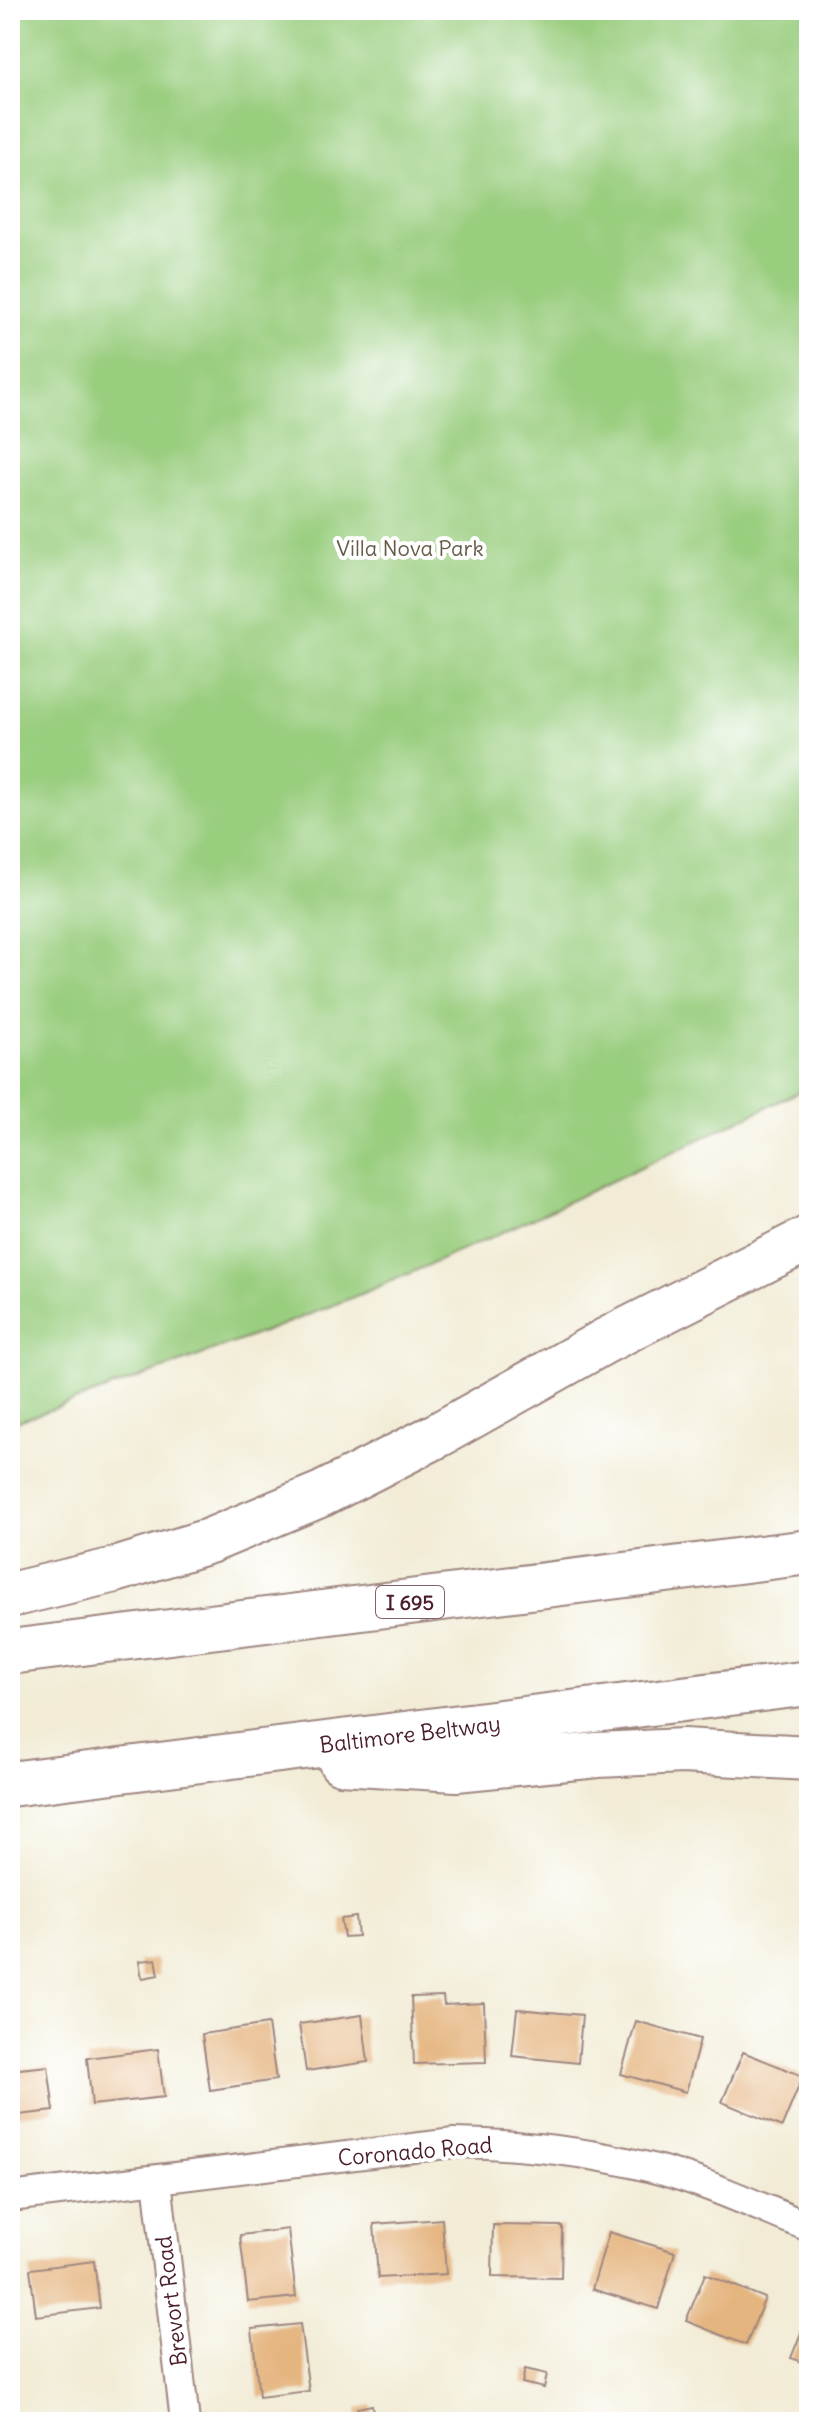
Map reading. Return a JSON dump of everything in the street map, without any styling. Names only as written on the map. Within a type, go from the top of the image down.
[{"type":"highway","points":[[10,1595],[115,1570],[209,1541],[322,1494],[438,1435],[605,1341],[809,1238]]},
{"type":"highway","name":"I 695","points":[[10,1652],[809,1552]]},
{"type":"highway","name":"Baltimore Beltway","points":[[10,1784],[809,1683]]},
{"type":"highway","points":[[239,1756],[456,1769],[598,1755],[683,1751],[809,1758]]},
{"type":"street","name":"Coronado Road","points":[[10,2197],[454,2143],[511,2144],[650,2167],[809,2227]]},
{"type":"street","name":"Brevort Road","points":[[157,2180],[185,2422]]},
{"type":"green space","name":"Villa Nova Park","points":[[10,10],[809,10],[809,1087],[521,1223],[346,1300],[10,1424]]},
{"type":"building","points":[[356,1917],[358,1936],[344,1937],[341,1919]]},
{"type":"building","points":[[156,1959],[159,1975],[142,1978],[139,1961]]},
{"type":"building","points":[[443,1996],[444,2005],[484,2003],[486,2062],[414,2064],[411,1997]]},
{"type":"building","points":[[517,2009],[582,2015],[578,2063],[512,2056]]},
{"type":"building","points":[[362,2015],[368,2062],[306,2071],[299,2024]]},
{"type":"building","points":[[636,2021],[700,2039],[686,2092],[621,2074]]},
{"type":"building","points":[[268,2024],[276,2080],[210,2090],[202,2034]]},
{"type":"building","points":[[158,2049],[164,2097],[92,2105],[87,2058]]},
{"type":"building","points":[[743,2052],[803,2076],[782,2127],[722,2102]]},
{"type":"building","points":[[48,2066],[54,2111],[10,2116],[10,2070]]},
{"type":"building","points":[[442,2219],[446,2274],[378,2278],[374,2224]]},
{"type":"building","points":[[493,2225],[562,2226],[561,2278],[492,2277]]},
{"type":"building","points":[[288,2229],[296,2297],[248,2302],[240,2235]]},
{"type":"building","points":[[609,2232],[675,2252],[658,2309],[592,2289]]},
{"type":"building","points":[[94,2261],[100,2308],[36,2316],[30,2269]]},
{"type":"building","points":[[705,2274],[765,2298],[746,2345],[686,2321]]},
{"type":"building","points":[[809,2313],[809,2365],[791,2358]]},
{"type":"building","points":[[300,2324],[309,2391],[259,2397],[252,2329]]},
{"type":"building","points":[[525,2369],[547,2374],[544,2388],[522,2383]]},
{"type":"building","points":[[372,2405],[374,2422],[359,2422],[357,2408]]}]
